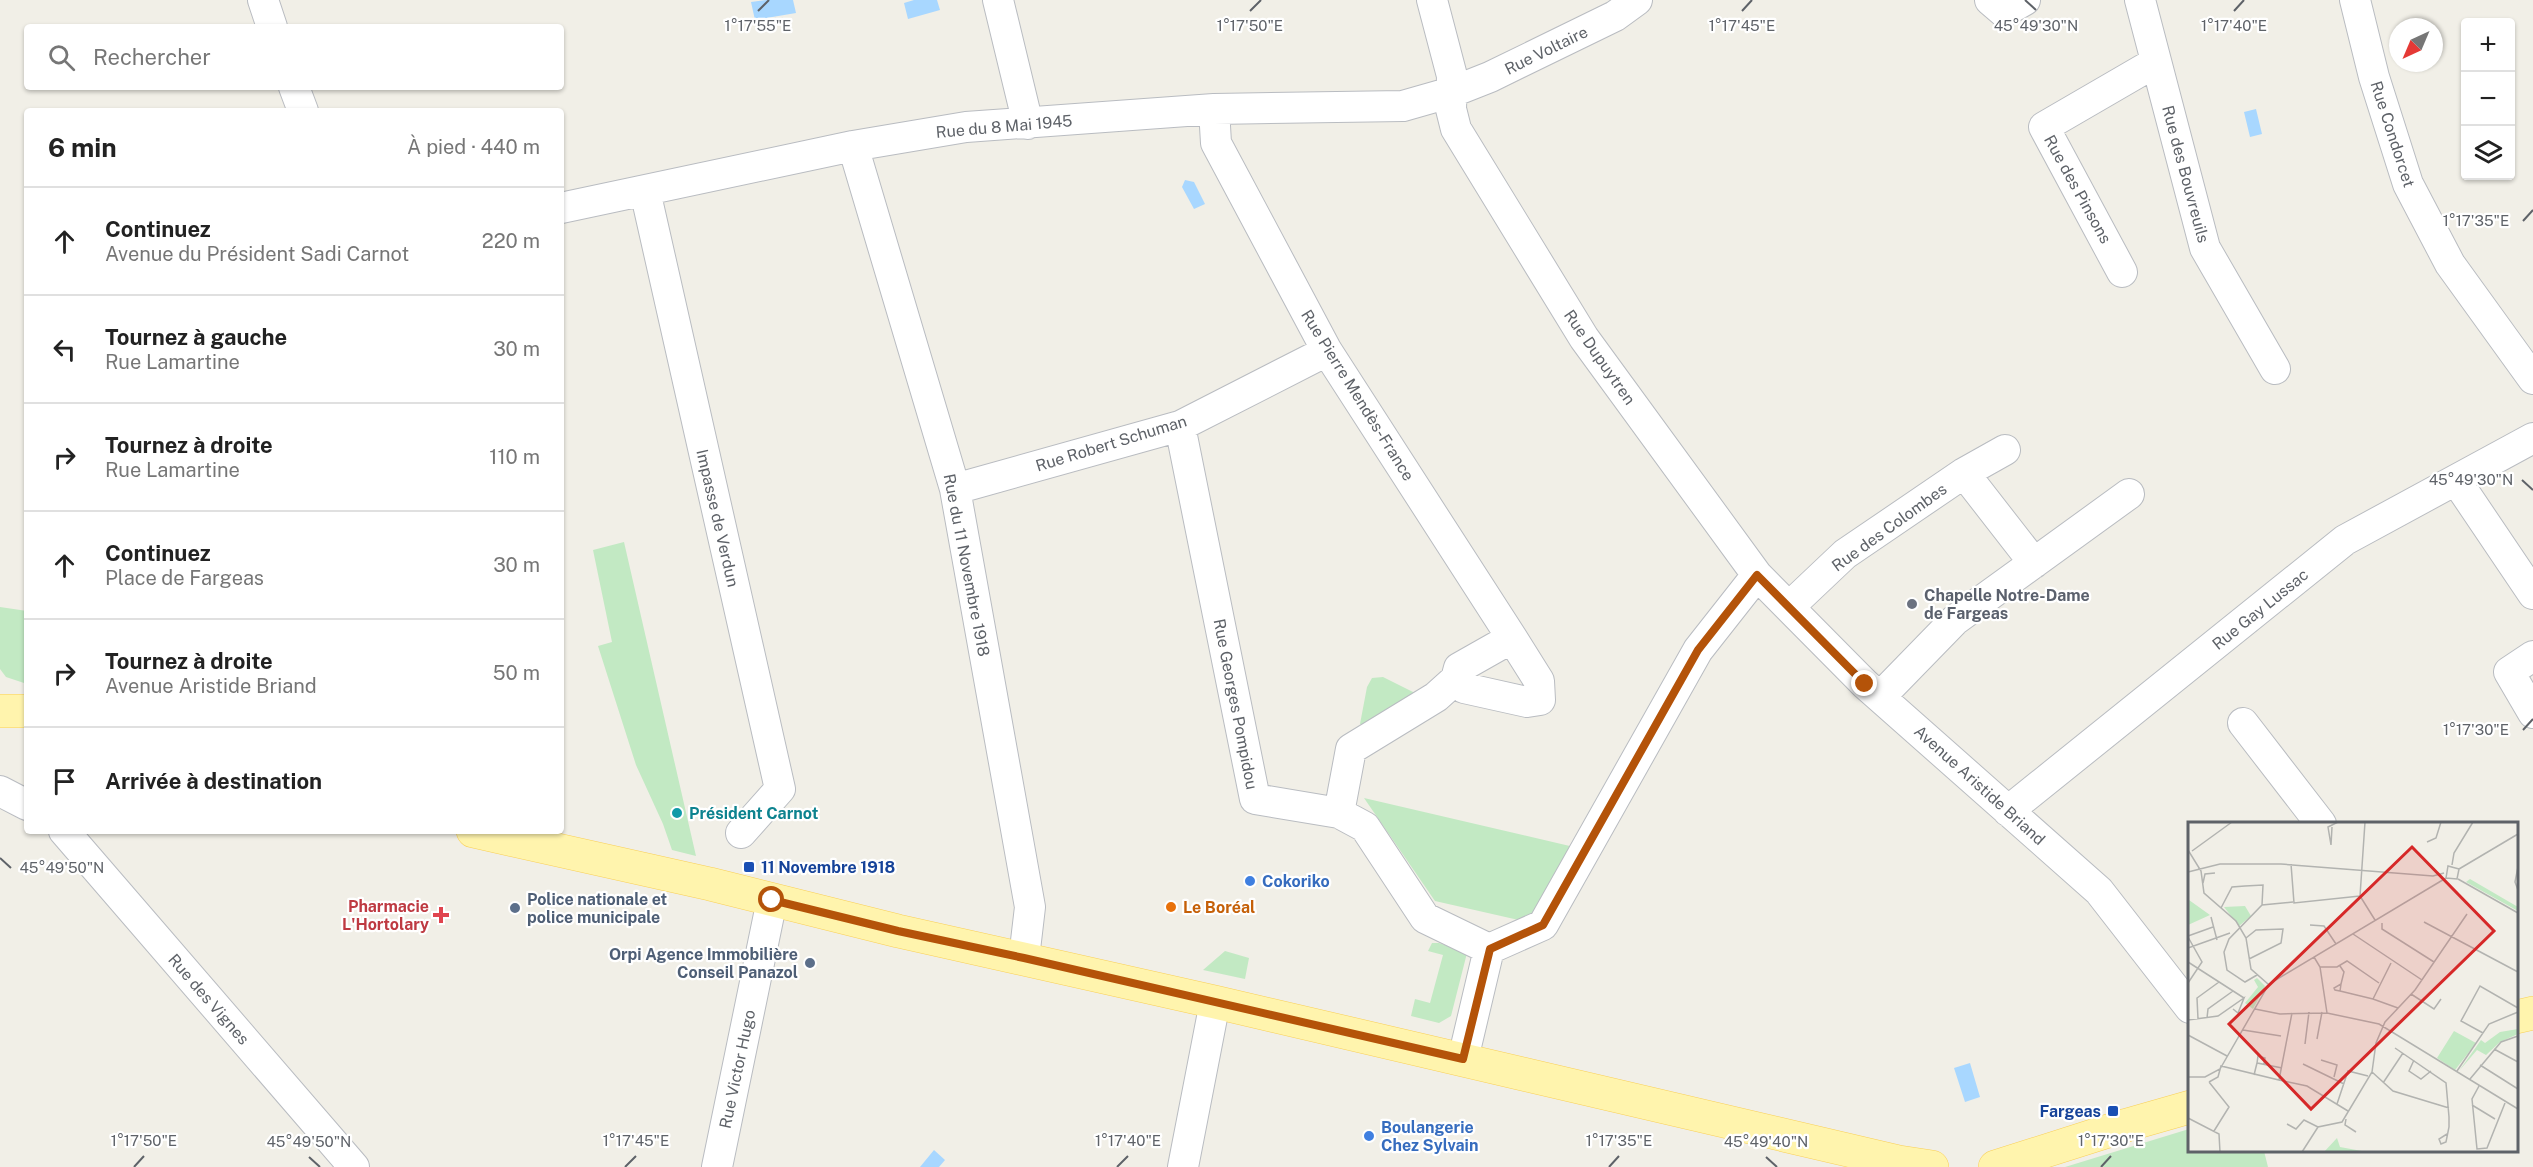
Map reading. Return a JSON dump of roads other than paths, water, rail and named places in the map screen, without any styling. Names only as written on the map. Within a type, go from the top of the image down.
[{"type":"main road","points":[[0,711],[24,711]]},
{"type":"main road","points":[[487,834],[693,879],[898,931],[1463,1059],[1899,1162],[1932,1167]]},
{"type":"main road","points":[[2518,1017],[2533,1013]]},
{"type":"main road","points":[[1995,1167],[2188,1108]]},
{"type":"street","points":[[263,0],[271,24]]},
{"type":"street","points":[[998,0],[1028,124]]},
{"type":"street","points":[[1432,0],[1452,76],[1452,92]]},
{"type":"street","name":"Rue Voltaire","points":[[1452,92],[1490,77],[1615,16],[1637,0]]},
{"type":"street","points":[[1990,0],[2004,12],[2025,0]]},
{"type":"street","name":"Rue des Bouvreuils","points":[[2140,0],[2205,248],[2275,369]]},
{"type":"street","name":"Rue Condorcet","points":[[2355,0],[2374,77],[2408,184],[2451,264],[2533,379]]},
{"type":"street","name":"Rue des Pinsons","points":[[2122,272],[2044,127],[2157,62]]},
{"type":"street","points":[[295,90],[302,108]]},
{"type":"street","name":"Rue du 8 Mai 1945","points":[[564,207],[853,146],[966,127],[1214,109],[1403,106],[1452,92]]},
{"type":"street","name":"Rue Dupuytren","points":[[1452,92],[1451,109],[1456,129],[1584,338],[1757,575]]},
{"type":"street","name":"Rue Pierre Mendès-France","points":[[1214,109],[1216,143],[1327,351],[1539,681],[1540,700],[1527,702],[1464,687],[1456,679]]},
{"type":"street","name":"Rue du 11 Novembre 1918","points":[[853,146],[955,489],[1030,907],[1024,958]]},
{"type":"street","name":"Impasse de Verdun","points":[[643,191],[648,204],[780,789],[741,833]]},
{"type":"street","name":"Rue Robert Schuman","points":[[955,489],[1180,426],[1327,351]]},
{"type":"street","name":"Rue Georges Pompidou","points":[[1180,426],[1255,800],[1339,813],[1365,827],[1425,918],[1490,949]]},
{"type":"street","name":"Rue Gay Lussac","points":[[2008,811],[2345,540],[2533,438]]},
{"type":"street","name":"Rue des Colombes","points":[[1789,607],[1845,554],[1964,473],[2005,450]]},
{"type":"street","name":"Rue des Colombes","points":[[1964,473],[2034,563]]},
{"type":"street","points":[[2457,480],[2533,594]]},
{"type":"street","points":[[1880,697],[1955,620],[2129,494]]},
{"type":"street","points":[[1463,1059],[1490,949],[1543,925],[1698,650],[1757,575]]},
{"type":"street","name":"Avenue Aristide Briand","points":[[1757,575],[1880,697],[2099,891],[2188,1005]]},
{"type":"street","points":[[1339,813],[1352,749],[1436,697],[1456,679],[1459,668],[1512,638]]},
{"type":"street","points":[[2533,656],[2509,672],[2533,713]]},
{"type":"street","points":[[2242,723],[2319,822]]},
{"type":"street","points":[[0,791],[24,803]]},
{"type":"street","name":"Rue des Vignes","points":[[67,834],[354,1167]]},
{"type":"street","name":"Rue Victor Hugo","points":[[717,1167],[772,900]]},
{"type":"street","points":[[1183,1167],[1215,1002]]},
{"type":"water","points":[[793,0],[796,13],[755,20],[751,2]]},
{"type":"water","points":[[914,0],[937,0],[940,10],[908,19],[904,3]]},
{"type":"water","points":[[2256,109],[2262,134],[2250,137],[2244,112]]},
{"type":"water","points":[[1185,180],[1194,182],[1205,204],[1194,209],[1182,187]]},
{"type":"water","points":[[1970,1063],[1980,1097],[1965,1102],[1954,1068]]},
{"type":"water","points":[[934,1150],[945,1160],[939,1167],[920,1167]]},
{"type":"place","name":"Chapelle Notre-Dame de Fargeas","points":[[1912,604]]},
{"type":"place","name":"Président Carnot","points":[[677,813]]},
{"type":"place","name":"11 Novembre 1918","points":[[749,867]]},
{"type":"place","name":"Cokoriko","points":[[1250,881]]},
{"type":"place","name":"Le Boréal","points":[[1171,907]]},
{"type":"place","name":"Police nationale et police municipale","points":[[515,908]]},
{"type":"place","name":"Pharmacie L'Hortolary","points":[[441,915]]},
{"type":"place","name":"Orpi Agence Immobilière Conseil Panazol","points":[[810,963]]},
{"type":"place","name":"Fargeas","points":[[2113,1111]]},
{"type":"place","name":"Boulangerie Chez Sylvain","points":[[1369,1136]]}]
